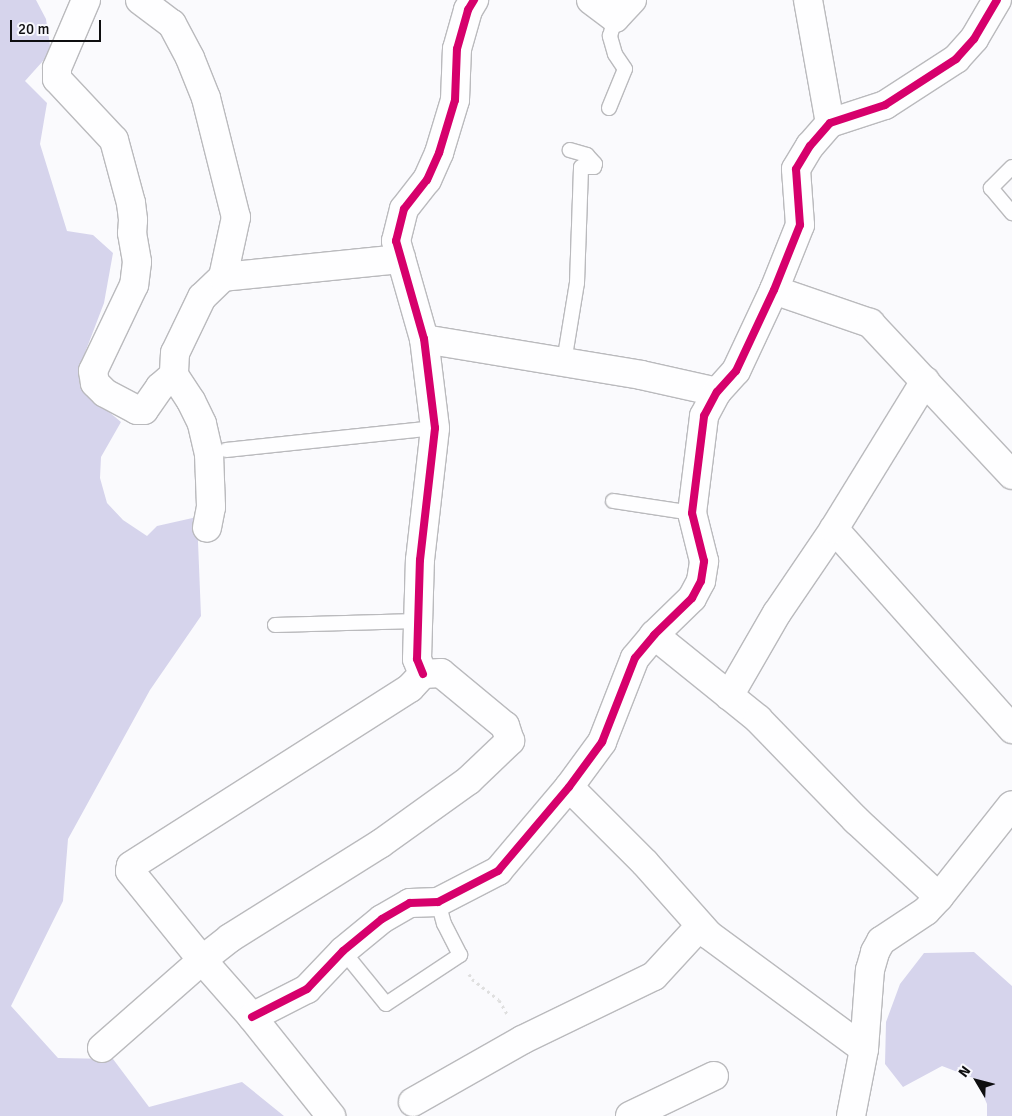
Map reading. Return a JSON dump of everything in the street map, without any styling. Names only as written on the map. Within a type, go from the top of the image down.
[{"type":"street","points":[[86,0],[56,68],[57,79],[114,140],[131,203],[132,233],[137,262],[134,285],[93,371],[94,382],[104,393],[137,410],[144,410],[160,387],[174,375]]},
{"type":"street","points":[[140,0],[172,24],[190,58],[206,98],[236,217],[223,277],[202,297],[175,353],[174,375],[191,401],[202,424],[209,454],[211,507],[207,528]]},
{"type":"street","points":[[423,674],[417,658],[417,621],[420,560],[435,428],[424,339],[396,241],[404,209],[427,180],[439,153],[455,100],[457,49],[468,10],[474,0]]},
{"type":"street","points":[[591,0],[624,9]]},
{"type":"street","points":[[808,0],[830,123]]},
{"type":"street","points":[[252,1017],[307,989],[343,951],[382,919],[410,903],[438,902],[498,871],[569,787],[602,742],[635,658],[654,635],[692,598],[701,581],[704,561],[692,513],[704,416],[717,392],[736,371],[774,290],[800,225],[796,169],[810,146],[830,123],[885,105],[956,59],[974,39],[994,1]]},
{"type":"street","points":[[223,277],[401,259]]},
{"type":"street","points":[[774,290],[870,323],[1012,476]]},
{"type":"street","points":[[424,339],[641,374],[717,392]]},
{"type":"street","points":[[729,696],[777,613],[834,529],[925,381]]},
{"type":"street","points":[[834,529],[1012,729]]},
{"type":"street","points":[[654,635],[758,720],[856,820],[939,897]]},
{"type":"street","points":[[102,1048],[202,960],[230,938],[380,844],[469,780],[510,741],[505,726],[441,673],[423,674],[410,688],[131,866],[130,871],[202,960],[252,1017],[331,1116]]},
{"type":"street","points":[[569,787],[645,863],[700,926],[864,1048]]},
{"type":"street","points":[[851,1116],[864,1048],[870,970],[875,952],[881,942],[926,910],[939,897],[1012,805]]},
{"type":"street","points":[[413,1102],[522,1040],[654,976],[700,926]]},
{"type":"street","points":[[645,1113],[714,1076]]},
{"type":"lane","points":[[609,108],[625,69],[615,54],[610,36],[624,9]]},
{"type":"lane","points":[[564,362],[577,283],[581,167],[594,167],[595,164],[587,155],[570,150]]},
{"type":"lane","points":[[1012,167],[991,188],[1012,213]]},
{"type":"lane","points":[[226,450],[435,428]]},
{"type":"lane","points":[[613,501],[692,513]]},
{"type":"lane","points":[[275,625],[417,621]]},
{"type":"lane","points":[[343,951],[386,1004],[460,955],[444,924],[438,902]]},
{"type":"path","points":[[460,955],[472,979],[499,1000],[522,1040]]},
{"type":"shaded area","points":[[0,0],[36,0],[46,19],[51,52],[25,81],[47,103],[40,144],[67,231],[93,235],[113,253],[104,303],[83,358],[84,391],[121,422],[101,457],[100,478],[107,503],[123,520],[147,536],[157,526],[197,517],[201,616],[150,690],[68,839],[63,901],[11,1006],[58,1058],[113,1059],[149,1107],[242,1082],[284,1116],[0,1116]]},
{"type":"shaded area","points":[[974,952],[1012,986],[1012,1116],[987,1116],[987,1104],[976,1079],[942,1066],[903,1087],[885,1064],[886,1022],[900,984],[924,953]]},
{"type":"cycle path","points":[[423,674],[417,659],[420,560],[435,428],[424,339],[396,241],[404,209],[427,180],[439,153],[455,100],[457,49],[468,10],[474,0]]},
{"type":"cycle path","points":[[252,1017],[307,989],[343,951],[382,919],[410,903],[438,902],[498,871],[569,787],[602,742],[635,658],[654,635],[692,598],[701,581],[704,561],[692,513],[704,416],[717,392],[736,371],[774,290],[800,225],[796,169],[810,146],[830,123],[885,105],[956,59],[974,39],[997,0]]}]
